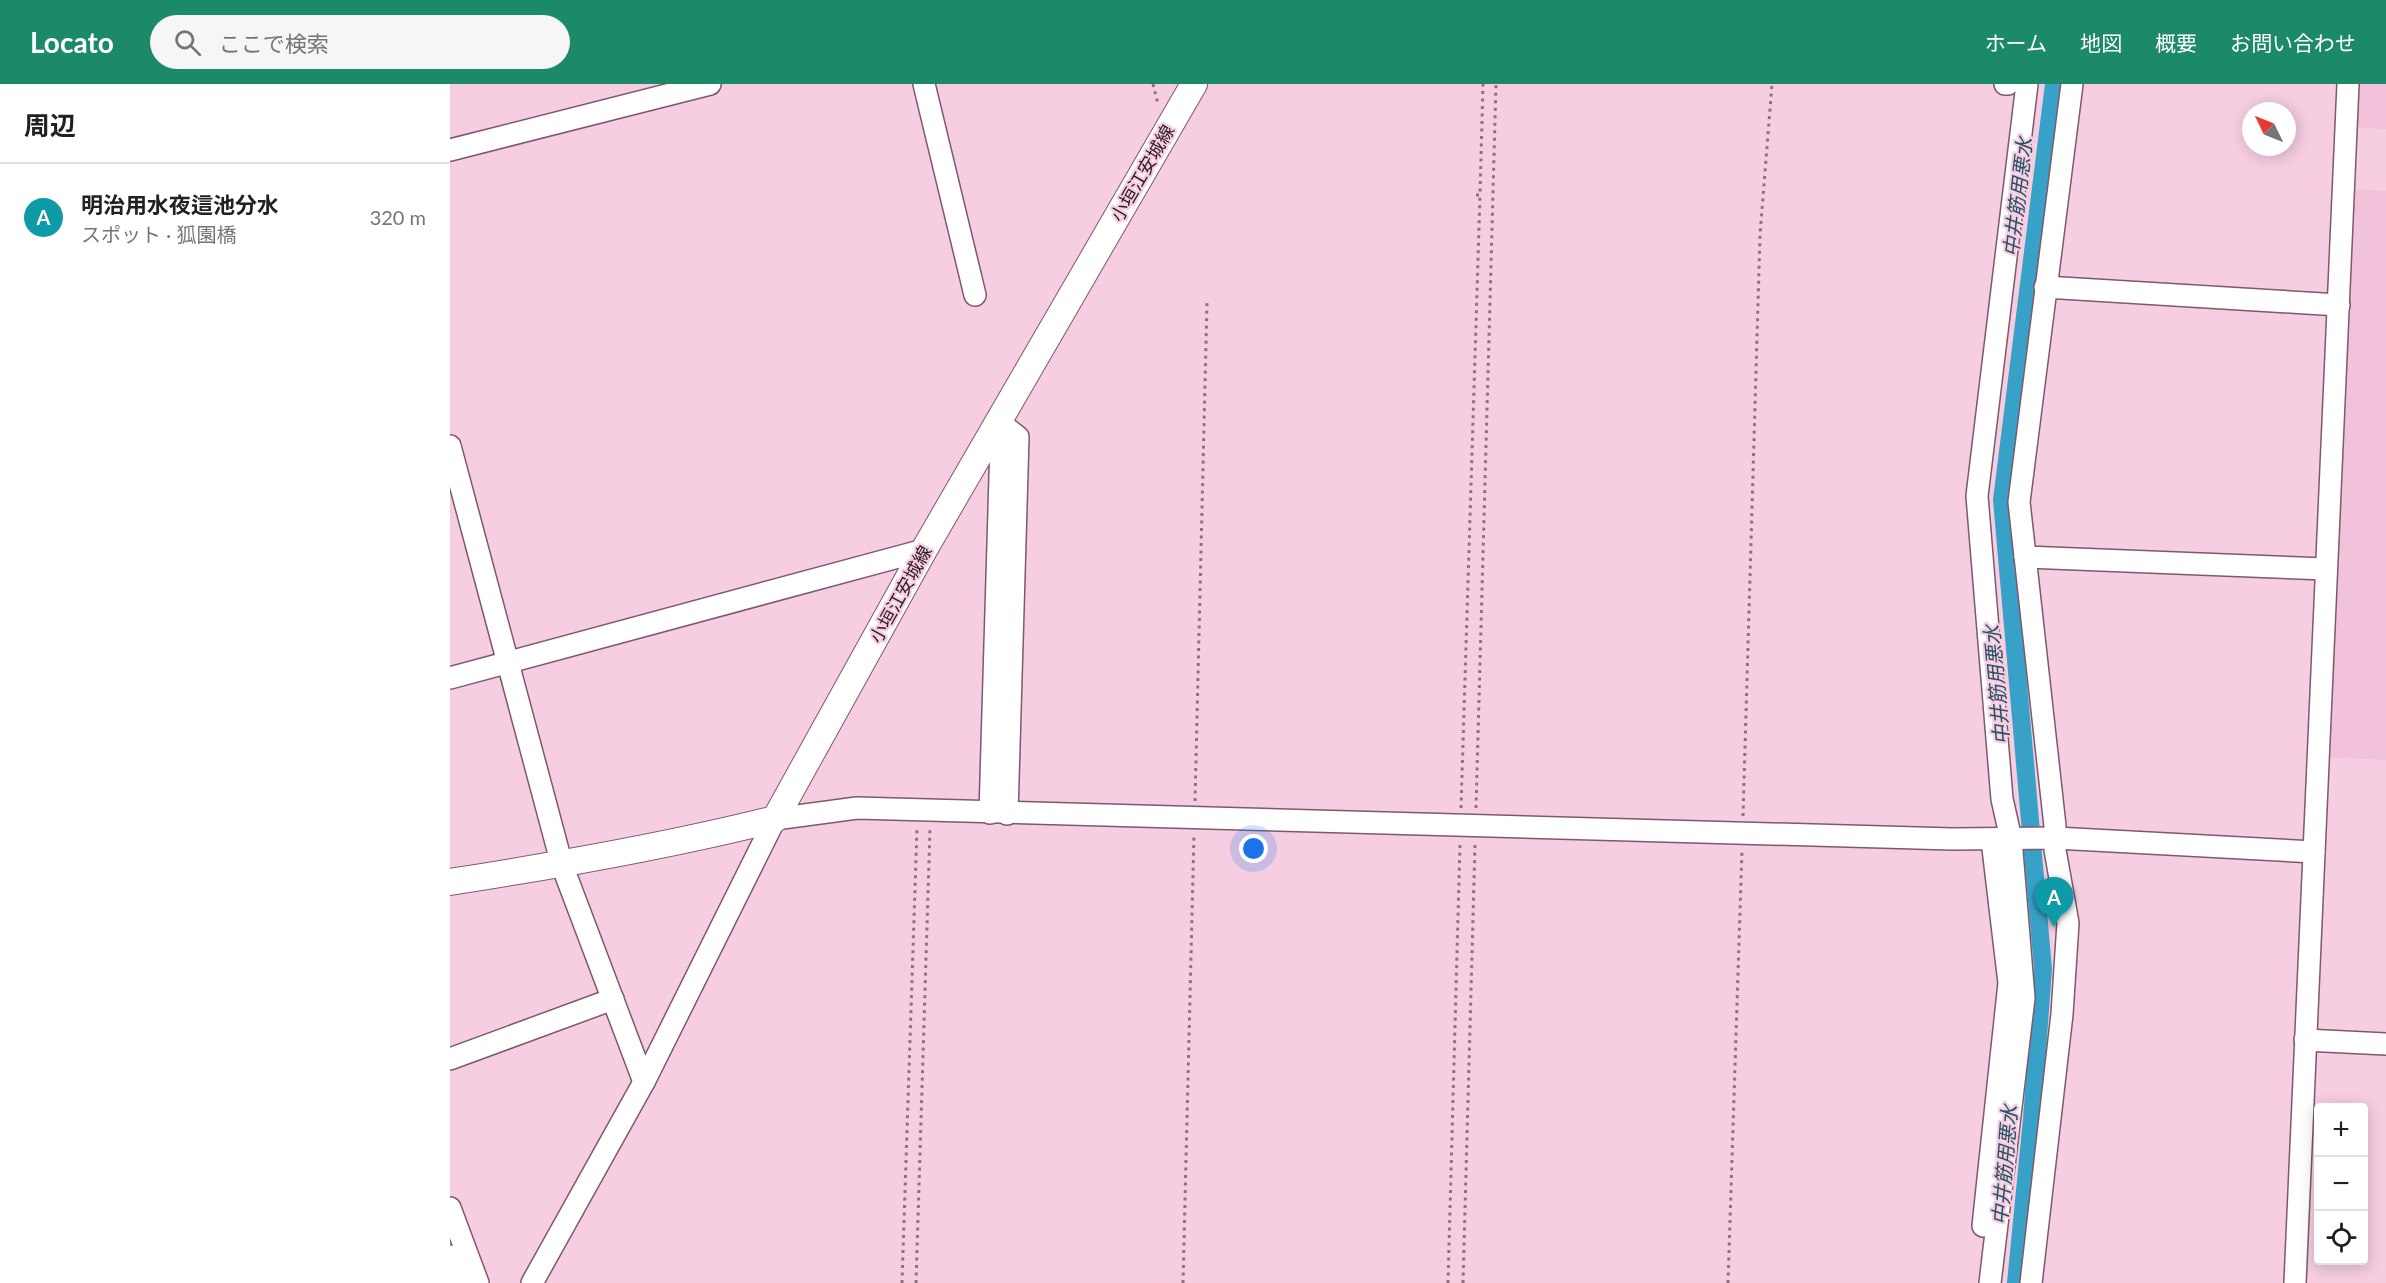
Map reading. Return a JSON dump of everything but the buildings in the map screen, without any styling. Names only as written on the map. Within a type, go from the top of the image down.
[{"type":"main road","name":"小垣江安城線","points":[[775,819],[924,550],[1194,84]]},
{"type":"main road","points":[[450,882],[562,865],[706,837],[775,819]]},
{"type":"street","points":[[450,150],[710,84]]},
{"type":"street","points":[[924,84],[975,295]]},
{"type":"street","points":[[1990,1283],[2024,998],[2002,799],[1977,496],[2027,84]]},
{"type":"street","points":[[2031,1283],[2062,1014],[2068,923],[2055,850],[2049,838],[2019,502],[2072,84]]},
{"type":"street","points":[[2295,1283],[2348,84]]},
{"type":"street","points":[[2045,287],[2339,305]]},
{"type":"street","points":[[998,814],[1001,443],[999,422]]},
{"type":"street","points":[[450,446],[562,865],[644,1082]]},
{"type":"street","points":[[450,678],[924,550]]},
{"type":"street","points":[[2025,557],[2156,562],[2161,575],[2326,575]]},
{"type":"street","points":[[532,1283],[644,1082],[775,819],[857,808],[998,814],[1742,834],[2007,840],[2049,838],[2314,852]]},
{"type":"street","points":[[1976,1283],[2009,983],[2007,840]]},
{"type":"street","points":[[450,1059],[613,999]]},
{"type":"street","points":[[2305,1040],[2386,1044]]},
{"type":"street","points":[[450,1208],[478,1283]]},
{"type":"street","points":[[450,1256],[460,1283]]},
{"type":"path","points":[[1463,1283],[1478,195],[1483,84]]},
{"type":"path","points":[[1448,1283],[1496,84]]},
{"type":"path","points":[[1728,1283],[1760,235],[1772,84]]},
{"type":"path","points":[[1183,1283],[1207,302]]},
{"type":"path","points":[[902,1283],[924,811]]},
{"type":"path","points":[[916,1283],[924,811]]},
{"type":"shaded area","points":[[2354,84],[2386,84],[2386,129],[2353,127]]},
{"type":"shaded area","points":[[2350,189],[2386,191],[2386,760],[2324,757]]},
{"type":"waterway","name":"中井筋用悪水","points":[[2016,1283],[2032,1119],[2043,969],[2002,500],[2054,84]]},
{"type":"place","name":"明治用水夜這池分水","points":[[2054,927]]}]
